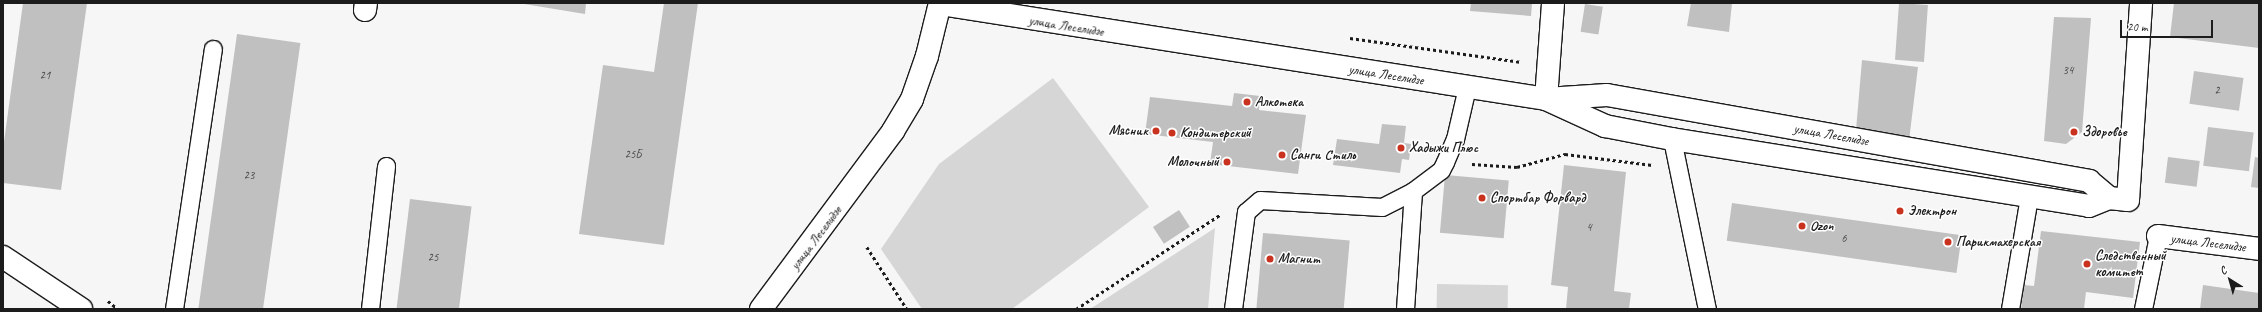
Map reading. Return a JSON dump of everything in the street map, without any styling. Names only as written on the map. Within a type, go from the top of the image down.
[{"type":"street","points":[[1546,99],[1553,3]]},
{"type":"street","points":[[2118,199],[2141,3]]},
{"type":"street","name":"улица Леселидзе","points":[[761,309],[893,131],[912,99],[925,64],[940,4],[1546,99],[1607,95],[2089,181],[2118,199]]},
{"type":"street","name":"улица Леселидзе","points":[[1546,99],[1605,126],[1672,139],[2089,206],[2118,199]]},
{"type":"street","name":"улица Леселидзе","points":[[2158,236],[2259,249]]},
{"type":"street","points":[[3,257],[81,309]]},
{"type":"lane","points":[[174,309],[214,49]]},
{"type":"lane","points":[[1233,309],[1246,212],[1260,200],[1382,207],[1413,191],[1441,170],[1455,139],[1467,87]]},
{"type":"lane","points":[[1672,139],[1707,309]]},
{"type":"lane","points":[[370,309],[386,166]]},
{"type":"lane","points":[[1404,309],[1413,191]]},
{"type":"lane","points":[[2010,309],[2029,197]]},
{"type":"lane","points":[[2143,309],[2158,236]]},
{"type":"path","points":[[1445,162],[1517,167],[1565,154],[1678,169]]},
{"type":"path","points":[[1076,309],[1227,209]]},
{"type":"path","points":[[867,246],[907,309]]},
{"type":"shaded area","points":[[1053,78],[1149,207],[1012,309],[922,309],[881,249],[939,164]]},
{"type":"shaded area","points":[[1215,228],[1208,309],[1090,309]]},
{"type":"shaded area","points":[[1437,284],[1508,285],[1508,309],[1437,309]]},
{"type":"building","points":[[23,3],[87,3],[61,190],[3,183],[3,149]]},
{"type":"building","points":[[518,3],[586,3],[585,14]]},
{"type":"building","points":[[664,3],[698,3],[664,245],[579,234],[603,65],[654,72]]},
{"type":"building","points":[[1471,3],[1532,3],[1531,16],[1470,11]]},
{"type":"building","points":[[1691,3],[1732,3],[1729,32],[1687,26]]},
{"type":"building","points":[[1899,3],[1928,5],[1924,62],[1895,60]]},
{"type":"building","points":[[2174,3],[2259,3],[2259,48],[2170,37]]},
{"type":"building","points":[[1585,4],[1603,7],[1598,34],[1581,32]]},
{"type":"building","points":[[2054,17],[2091,18],[2082,132],[2066,144],[2044,141]]},
{"type":"building","points":[[237,34],[300,43],[263,309],[198,309]]},
{"type":"building","points":[[1862,60],[1918,67],[1907,157],[1855,142]]},
{"type":"building","points":[[2194,71],[2244,78],[2239,111],[2189,104]]},
{"type":"building","points":[[1234,93],[1260,96],[1259,110],[1306,115],[1298,174],[1210,164],[1213,142],[1145,134],[1150,97],[1232,106]]},
{"type":"building","points":[[1382,124],[1406,126],[1404,143],[1411,144],[1409,160],[1402,159],[1400,173],[1333,165],[1337,139],[1379,144]]},
{"type":"building","points":[[2208,127],[2254,133],[2249,171],[2203,166]]},
{"type":"building","points":[[2168,157],[2200,161],[2197,187],[2165,183]]},
{"type":"building","points":[[2255,157],[2259,158],[2259,188],[2251,187]]},
{"type":"building","points":[[1564,165],[1626,172],[1614,291],[1631,293],[1629,309],[1566,309],[1568,287],[1551,285]]},
{"type":"building","points":[[1445,175],[1509,181],[1504,238],[1440,233]]},
{"type":"building","points":[[410,199],[472,207],[459,309],[396,309]]},
{"type":"building","points":[[1732,203],[1962,235],[1956,273],[1727,241]]},
{"type":"building","points":[[1179,210],[1190,227],[1164,244],[1153,227]]},
{"type":"building","name":"Следственный комитет","points":[[2041,231],[2140,242],[2133,298],[2086,292],[2084,309],[2021,309],[2024,285],[2034,286]]},
{"type":"building","points":[[1263,233],[1350,241],[1344,309],[1256,309]]},
{"type":"building","points":[[2203,285],[2259,293],[2259,309],[2200,309]]},
{"type":"place","name":"Алкотека","points":[[1247,102]]},
{"type":"place","name":"Мясник","points":[[1156,131]]},
{"type":"place","name":"Здоровье","points":[[2074,132]]},
{"type":"place","name":"Кондитерский","points":[[1172,133]]},
{"type":"place","name":"Хадыжи Плюс","points":[[1401,148]]},
{"type":"place","name":"Санги Стиль","points":[[1282,155]]},
{"type":"place","name":"Молочный","points":[[1227,162]]},
{"type":"place","name":"Спортбар Форвард","points":[[1482,198]]},
{"type":"place","name":"Электрон","points":[[1900,211]]},
{"type":"place","name":"Ozon","points":[[1802,226]]},
{"type":"place","name":"Парикмахерская","points":[[1948,242]]},
{"type":"place","name":"Магнит","points":[[1270,259]]},
{"type":"place","name":"Следственный комитет","points":[[2087,264]]}]
